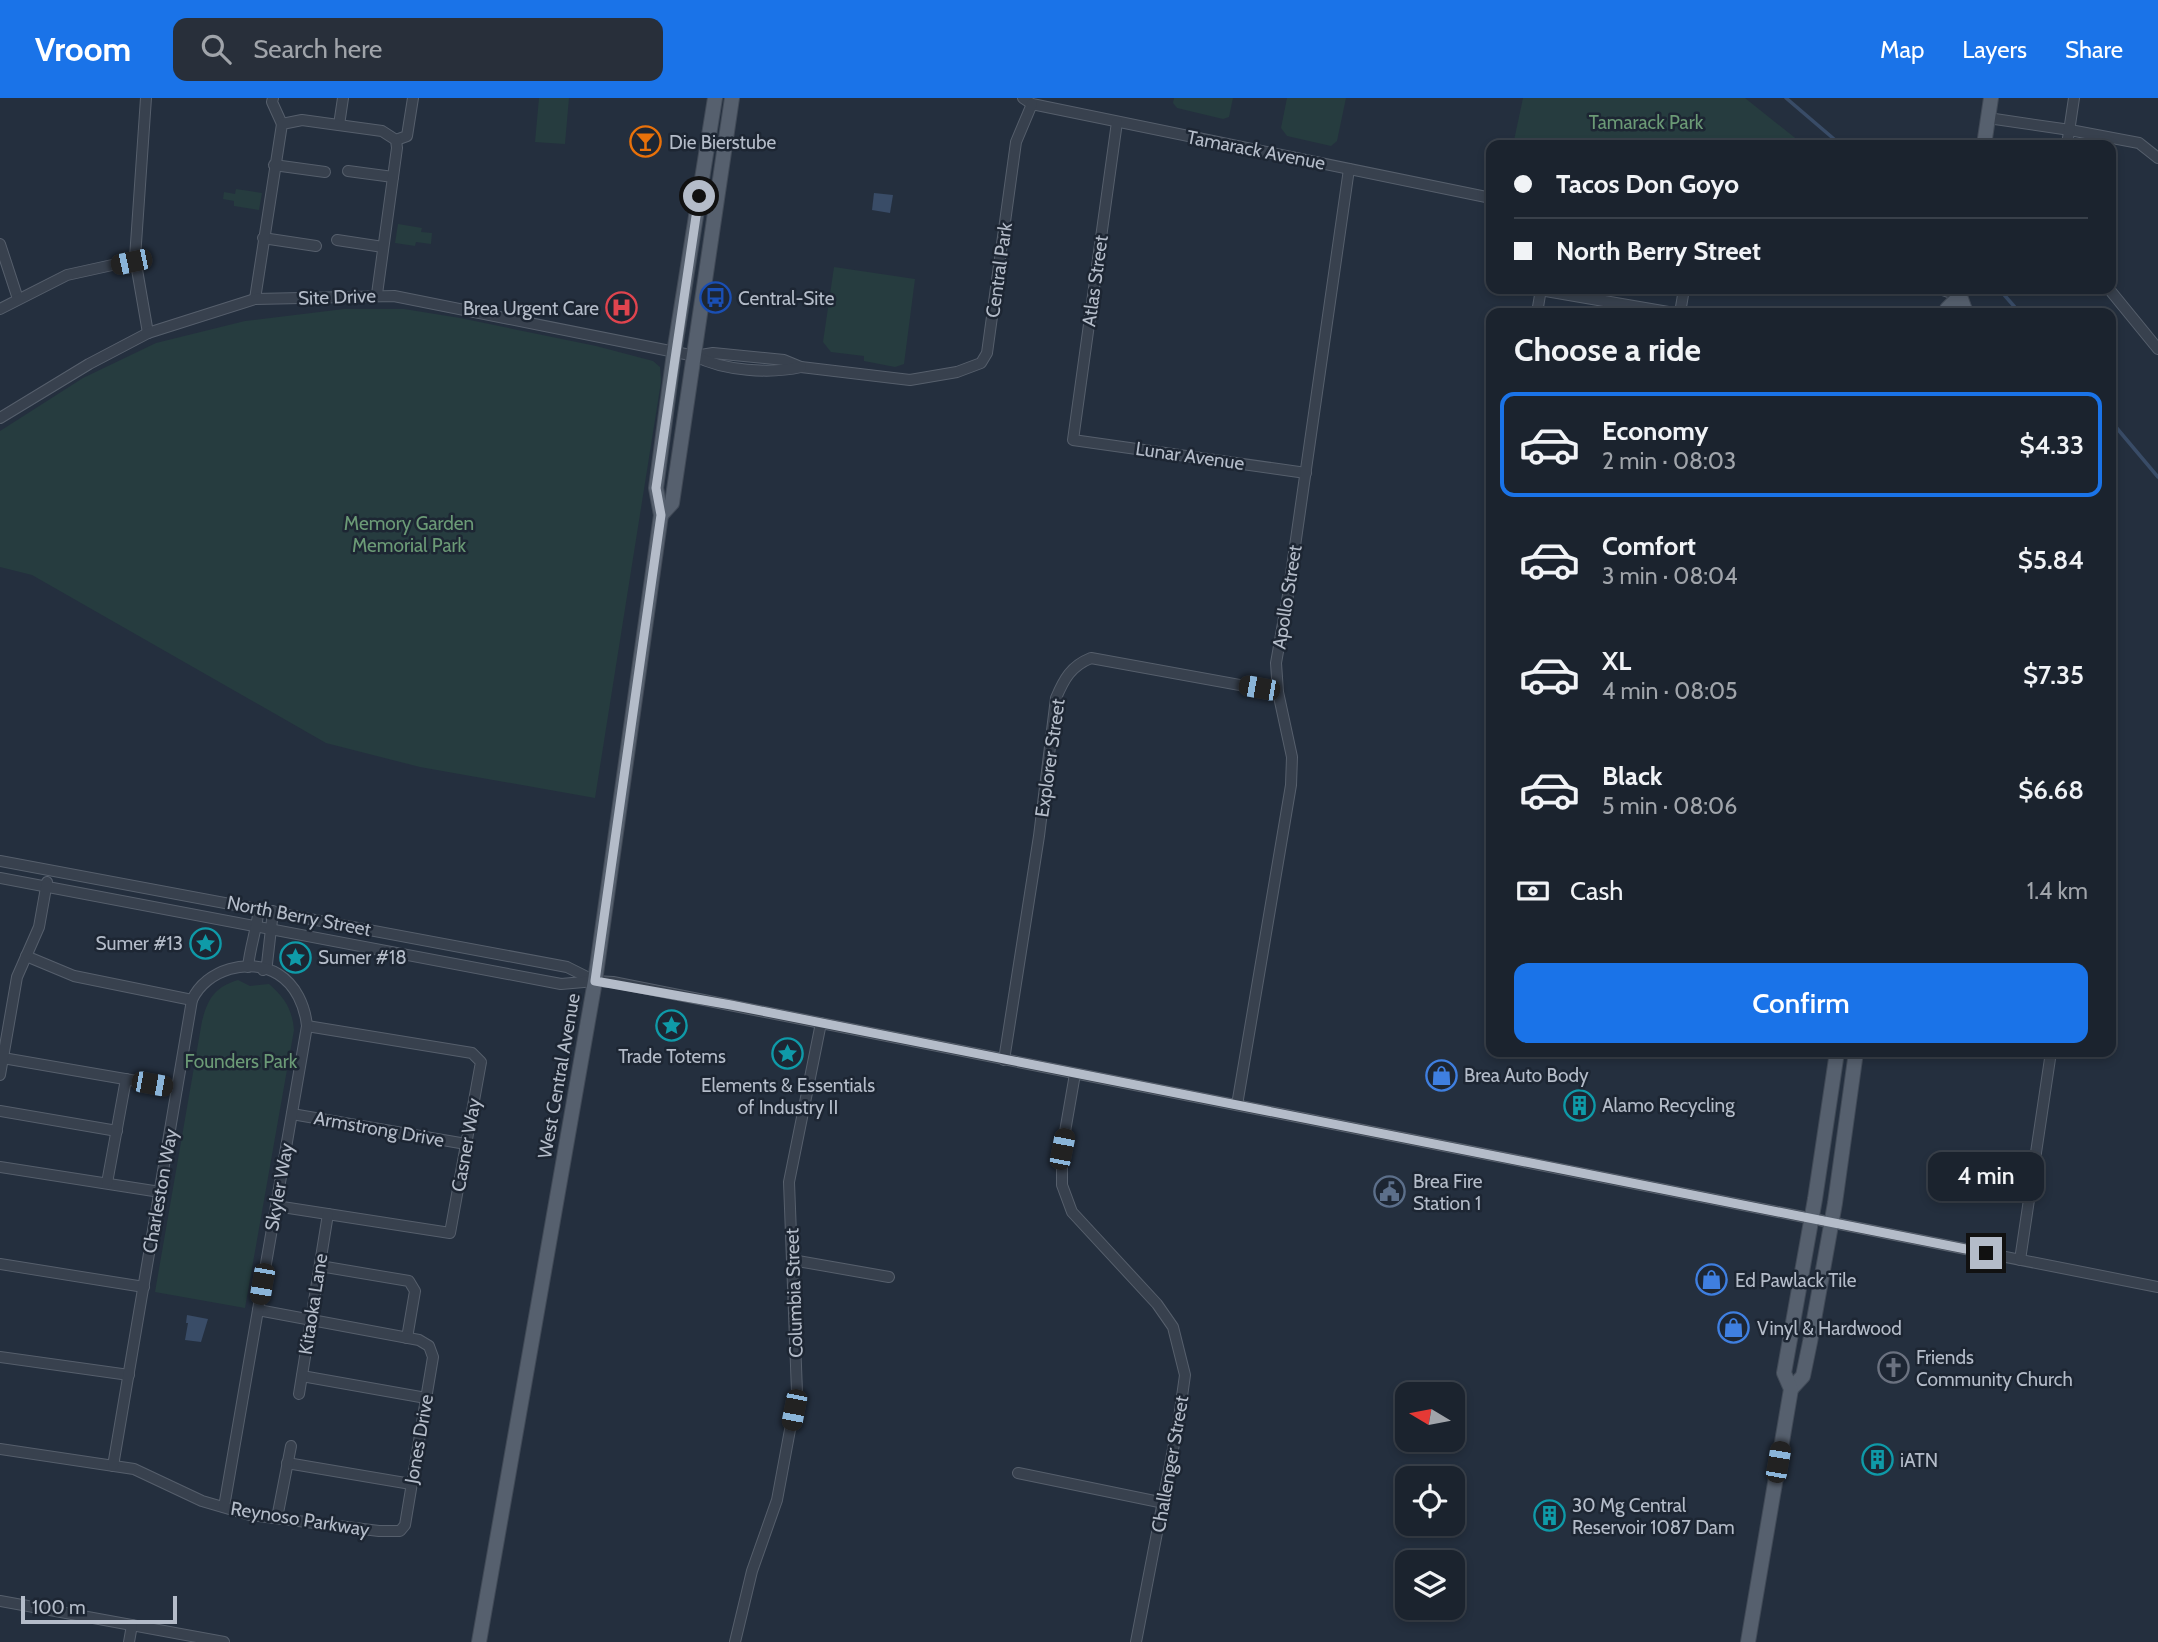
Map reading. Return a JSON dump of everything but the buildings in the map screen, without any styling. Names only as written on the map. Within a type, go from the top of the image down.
[{"type":"main road","name":"West Central Avenue","points":[[479,1642],[595,981],[661,515],[656,488],[674,353],[715,98]]},
{"type":"main road","name":"West Central Avenue","points":[[661,515],[672,503],[732,98]]},
{"type":"main road","points":[[1984,140],[1991,98]]},
{"type":"main road","points":[[1948,308],[1960,294]]},
{"type":"main road","points":[[1791,1389],[1784,1373],[1836,1057]]},
{"type":"main road","points":[[1748,1642],[1791,1389],[1803,1376],[1831,1223],[1855,1057]]},
{"type":"street","points":[[146,98],[135,260],[148,333]]},
{"type":"street","points":[[255,299],[282,124],[272,102],[273,98]]},
{"type":"street","points":[[338,125],[343,98]]},
{"type":"street","points":[[396,140],[407,136],[413,98]]},
{"type":"street","points":[[2068,140],[2074,98]]},
{"type":"street","name":"Tamarack Avenue","points":[[1028,101],[1117,122],[1486,197]]},
{"type":"street","name":"Central Park","points":[[909,380],[957,372],[981,363],[987,353],[1016,142],[1028,101]]},
{"type":"street","points":[[1988,118],[2139,143],[2158,158]]},
{"type":"street","points":[[282,124],[302,120],[382,131],[396,140]]},
{"type":"street","name":"Atlas Street","points":[[1073,440],[1117,122]]},
{"type":"street","points":[[377,295],[394,177],[396,140]]},
{"type":"street","points":[[274,165],[325,172]]},
{"type":"street","name":"Apollo Street","points":[[1237,1105],[1292,785],[1292,757],[1278,692],[1276,663],[1349,169]]},
{"type":"street","points":[[348,171],[394,177]]},
{"type":"street","points":[[263,238],[316,246]]},
{"type":"street","points":[[337,240],[383,247]]},
{"type":"street","points":[[0,244],[18,299]]},
{"type":"street","points":[[0,309],[67,275],[135,260]]},
{"type":"street","points":[[1563,294],[1645,308]]},
{"type":"street","points":[[2113,294],[2158,349]]},
{"type":"street","name":"Site Drive","points":[[0,418],[89,364],[148,333],[255,299],[377,295],[441,304],[695,356],[712,365],[782,371],[801,368],[909,380]]},
{"type":"street","name":"Lunar Avenue","points":[[1073,440],[1306,472]]},
{"type":"street","name":"Explorer Street","points":[[1004,1060],[1037,848],[1056,698],[1075,665],[1091,658],[1278,692]]},
{"type":"street","name":"North Berry Street","points":[[0,861],[567,967],[595,981]]},
{"type":"street","points":[[0,1075],[17,977],[39,927],[50,869]]},
{"type":"street","name":"North Berry Street","points":[[0,878],[561,985],[613,982],[2158,1287]]},
{"type":"street","points":[[248,967],[249,949],[257,926],[259,908]]},
{"type":"street","points":[[26,956],[74,976],[192,1000],[202,986],[217,973],[237,967],[263,970],[267,964],[273,911]]},
{"type":"street","name":"Skyler Way","points":[[224,1507],[307,1026],[305,1008],[293,989],[279,974],[263,970]]},
{"type":"street","name":"Charleston Way","points":[[113,1466],[192,1000]]},
{"type":"street","name":"Columbia Street","points":[[735,1642],[752,1571],[777,1500],[797,1392],[789,1182],[821,1023]]},
{"type":"street","name":"Casner Way","points":[[307,1026],[472,1053],[481,1062],[450,1233],[328,1214]]},
{"type":"street","points":[[2020,1260],[2050,1057]]},
{"type":"street","points":[[3,1058],[177,1088]]},
{"type":"street","name":"Challenger Street","points":[[1075,1074],[1062,1149],[1062,1185],[1072,1212],[1157,1304],[1173,1327],[1185,1375],[1164,1503],[1136,1642]]},
{"type":"street","points":[[107,1183],[126,1079]]},
{"type":"street","points":[[0,1111],[117,1131]]},
{"type":"street","name":"Armstrong Drive","points":[[292,1114],[466,1144]]},
{"type":"street","points":[[0,1167],[160,1192]]},
{"type":"street","points":[[276,1206],[328,1214]]},
{"type":"street","name":"Kitaoka Lane","points":[[299,1394],[328,1214]]},
{"type":"street","points":[[792,1260],[889,1277]]},
{"type":"street","points":[[0,1264],[144,1287]]},
{"type":"street","points":[[258,1310],[407,1338],[415,1291],[409,1281],[320,1266]]},
{"type":"street","name":"Jones Drive","points":[[400,1531],[404,1525],[433,1357],[429,1346],[419,1340],[407,1338]]},
{"type":"street","points":[[0,1357],[129,1375]]},
{"type":"street","points":[[302,1376],[426,1398]]},
{"type":"street","points":[[277,1518],[290,1446]]},
{"type":"street","name":"Reynoso Parkway","points":[[0,1449],[146,1473],[202,1501],[250,1515],[379,1531],[400,1531]]},
{"type":"street","points":[[288,1463],[411,1484]]},
{"type":"street","points":[[1018,1473],[1164,1503]]},
{"type":"street","points":[[0,1601],[225,1642]]},
{"type":"street","points":[[129,1642],[132,1625]]},
{"type":"green space","points":[[539,98],[569,98],[565,144],[535,142]]},
{"type":"green space","points":[[1174,98],[1233,98],[1229,117],[1223,119],[1177,108],[1173,103]]},
{"type":"green space","points":[[1287,98],[1346,98],[1337,141],[1331,146],[1287,136],[1281,128]]},
{"type":"green space","name":"Tamarack Park","points":[[1523,98],[1745,98],[1798,140],[1514,140]]},
{"type":"green space","points":[[236,189],[262,193],[259,210],[234,206],[234,201],[223,199],[224,192],[235,194]]},
{"type":"green space","points":[[398,224],[422,228],[421,232],[432,233],[431,244],[416,242],[415,246],[395,243]]},
{"type":"green space","points":[[834,267],[915,279],[904,364],[895,367],[864,361],[864,356],[831,352],[823,342]]},
{"type":"green space","name":"Memory Garden Memorial Park","points":[[344,309],[404,309],[460,318],[596,346],[653,361],[660,367],[661,382],[595,798],[420,767],[326,743],[32,575],[0,567],[0,431],[83,378],[156,343],[245,321]]},
{"type":"green space","name":"Founders Park","points":[[238,980],[250,986],[269,984],[287,1004],[294,1030],[245,1308],[155,1292],[202,1021],[207,1006],[218,990]]},
{"type":"water","points":[[874,193],[893,195],[890,213],[872,210]]},
{"type":"water","points":[[187,1315],[208,1319],[201,1342],[185,1340]]},
{"type":"waterway","points":[[1786,98],[1835,140]]},
{"type":"waterway","points":[[2003,294],[2016,308]]},
{"type":"waterway","points":[[2116,427],[2158,477]]},
{"type":"place","name":"Die Bierstube","points":[[646,142]]},
{"type":"place","name":"Central-Site","points":[[715,298]]},
{"type":"place","name":"Brea Urgent Care","points":[[622,308]]},
{"type":"place","name":"Sumer #13","points":[[206,943]]},
{"type":"place","name":"Sumer #18","points":[[295,957]]},
{"type":"place","name":"Trade Totems","points":[[672,1025]]},
{"type":"place","name":"Elements & Essentials of Industry II","points":[[788,1054]]},
{"type":"place","name":"Brea Auto Body","points":[[1441,1075]]},
{"type":"place","name":"Alamo Recycling","points":[[1579,1105]]},
{"type":"place","name":"Brea Fire Station 1","points":[[1390,1192]]},
{"type":"place","name":"Ed Pawlack Tile","points":[[1712,1280]]},
{"type":"place","name":"Vinyl & Hardwood","points":[[1734,1328]]},
{"type":"place","name":"Friends Community Church","points":[[1893,1368]]},
{"type":"place","name":"iATN","points":[[1877,1460]]},
{"type":"place","name":"30 Mg Central Reservoir 1087 Dam","points":[[1549,1516]]},
{"type":"route","points":[[699,196],[656,488],[661,515],[595,981],[613,982],[731,1005],[1986,1253]]}]
